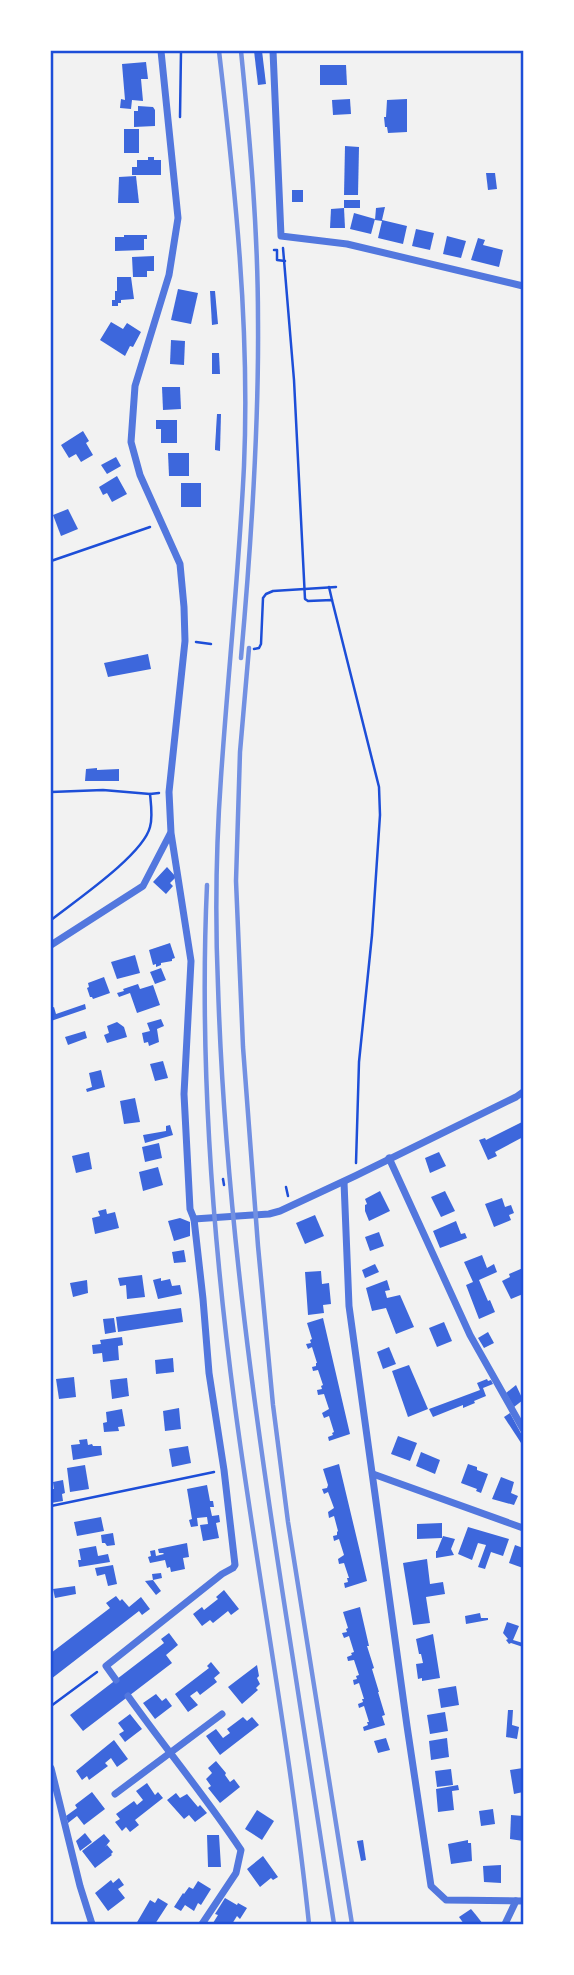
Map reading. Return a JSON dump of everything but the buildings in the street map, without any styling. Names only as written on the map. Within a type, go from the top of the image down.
[{"type":"street","points":[[116,1680],[106,1666],[235,1565],[209,1373],[204,1299],[194,1219],[190,1209],[184,1094],[191,961],[171,834],[169,792],[185,641],[184,607],[180,564],[140,475],[131,442],[135,386],[169,275],[178,218],[161,51]]},
{"type":"street","points":[[273,51],[281,236],[347,244],[523,286]]},
{"type":"street","points":[[51,945],[143,886],[171,834]]},
{"type":"street","points":[[194,1219],[280,1211],[344,1182],[523,1092]]},
{"type":"street","points":[[389,1158],[470,1335],[523,1429]]},
{"type":"street","points":[[344,1182],[349,1306],[431,1886],[446,1900],[519,1901]]},
{"type":"street","points":[[373,1474],[523,1528]]},
{"type":"street","points":[[128,1696],[241,1850],[236,1873],[202,1924]]},
{"type":"street","points":[[115,1794],[222,1714]]},
{"type":"street","points":[[51,1768],[92,1924]]},
{"type":"street","points":[[505,1924],[519,1901]]},
{"type":"path","points":[[180,128],[181,51]]},
{"type":"path","points":[[281,236],[294,380],[305,599],[332,600]]},
{"type":"path","points":[[274,250],[277,250],[277,260],[285,261]]},
{"type":"path","points":[[51,561],[163,523]]},
{"type":"path","points":[[254,649],[261,644],[263,598],[266,594],[304,585],[336,587]]},
{"type":"path","points":[[328,587],[379,787],[380,815],[372,935],[359,1062],[355,1176]]},
{"type":"path","points":[[185,641],[211,644]]},
{"type":"path","points":[[51,792],[103,790],[150,794],[151,808],[150,827],[143,843],[128,859],[51,920]]},
{"type":"path","points":[[223,1179],[224,1185]]},
{"type":"path","points":[[51,1506],[224,1470]]},
{"type":"path","points":[[51,1706],[106,1666]]},
{"type":"railway","points":[[219,51],[240,258],[245,362],[242,505],[217,855],[217,960],[222,1070],[244,1321],[279,1570],[334,1924]]},
{"type":"railway","points":[[241,51],[253,185],[258,320],[254,489],[241,658]]},
{"type":"railway","points":[[249,648],[240,752],[236,881],[243,1047],[258,1246],[273,1405],[288,1522],[352,1924]]},
{"type":"railway","points":[[207,885],[206,1081],[220,1277],[235,1407],[293,1794],[309,1924]]}]
